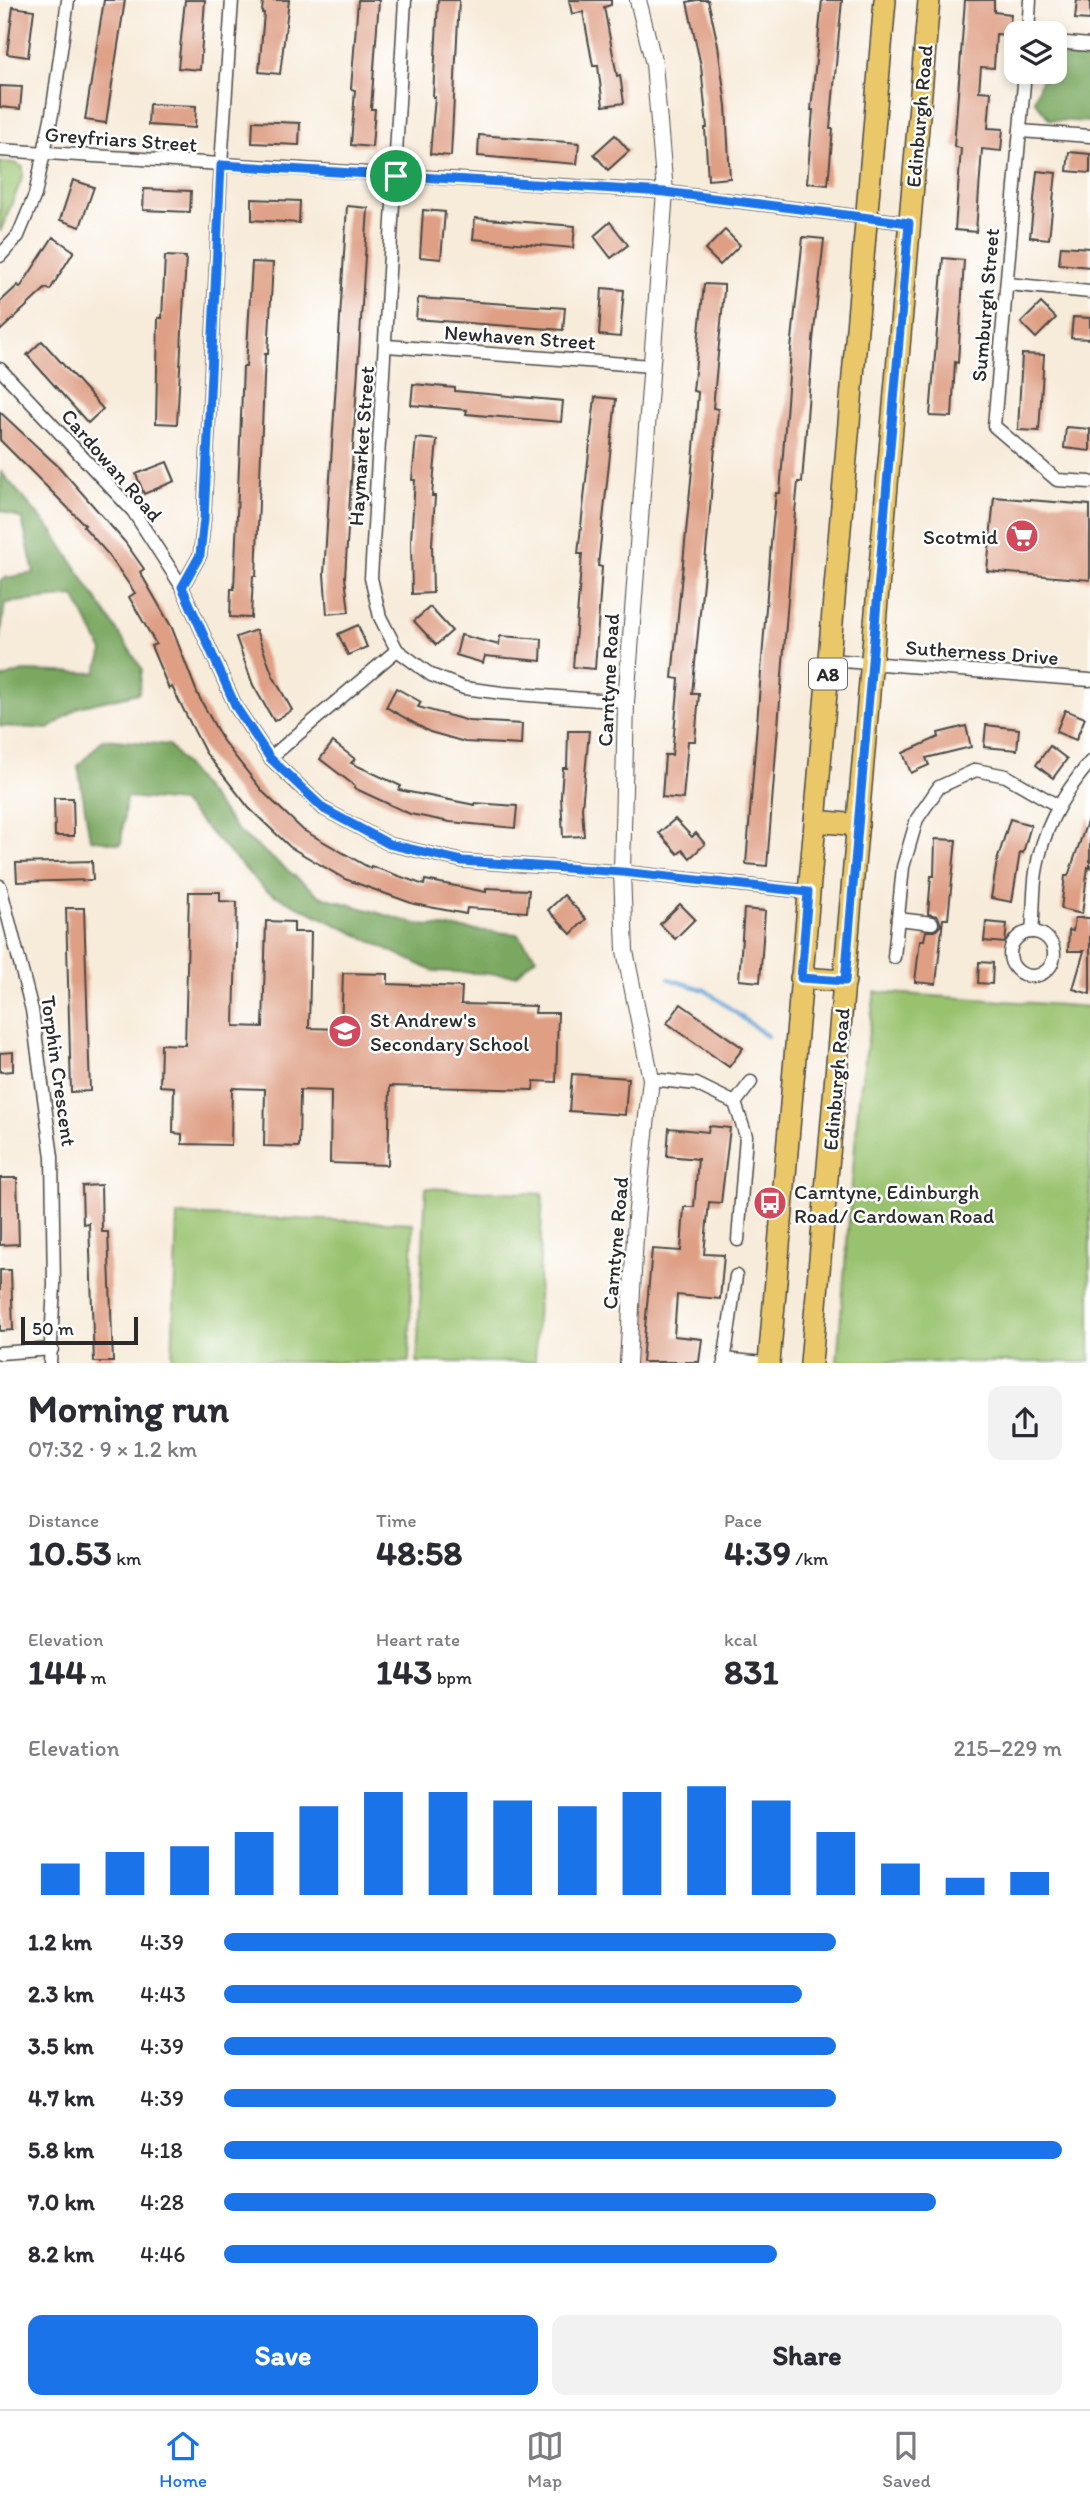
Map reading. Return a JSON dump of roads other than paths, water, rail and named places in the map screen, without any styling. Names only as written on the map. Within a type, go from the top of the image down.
[{"type":"main road","name":"Edinburgh Road","points":[[769,1363],[885,0]]},
{"type":"main road","name":"Edinburgh Road","points":[[811,1363],[929,0]]},
{"type":"main road","points":[[815,821],[858,825]]},
{"type":"main road","points":[[801,978],[845,981]]},
{"type":"street","points":[[0,256],[18,236],[35,195],[45,153],[68,0]]},
{"type":"street","points":[[182,587],[200,555],[204,519],[232,0]]},
{"type":"street","name":"Haymarket Street","points":[[405,0],[387,346],[371,578],[380,617],[397,650],[430,676],[464,688],[502,694],[626,702]]},
{"type":"street","name":"Carntyne Road","points":[[628,1363],[636,1218],[651,1079],[625,951],[622,872],[626,702],[665,192],[654,64],[638,0]]},
{"type":"street","points":[[1029,21],[1030,0]]},
{"type":"street","points":[[1067,43],[1090,45]]},
{"type":"street","name":"Sumburgh Street","points":[[1023,84],[994,426],[1057,480],[1090,482]]},
{"type":"street","points":[[1020,131],[1090,136]]},
{"type":"street","name":"Greyfriars Street","points":[[0,150],[665,192],[909,223]]},
{"type":"street","points":[[1007,284],[1090,292]]},
{"type":"street","name":"Newhaven Street","points":[[387,346],[651,366]]},
{"type":"street","name":"Cardowan Road","points":[[0,369],[132,511],[182,587],[236,707],[270,758],[324,809],[389,844],[462,861],[622,872],[808,892]]},
{"type":"street","points":[[270,758],[397,650]]},
{"type":"street","name":"Sutherness Drive","points":[[829,660],[1090,680]]},
{"type":"street","points":[[1032,932],[1036,871],[1053,814],[1069,787],[1090,762]]},
{"type":"street","points":[[894,957],[903,867],[917,819],[939,787],[976,770],[1006,776],[1058,806]]},
{"type":"street","name":"Torphin Crescent","points":[[0,886],[32,1010],[52,1157],[54,1285],[51,1356],[0,1353]]},
{"type":"street","points":[[898,919],[932,923]]},
{"type":"street","points":[[651,1079],[696,1084],[735,1103],[746,1136],[738,1240]]},
{"type":"street","points":[[735,1103],[751,1082]]},
{"type":"street","points":[[736,1276],[724,1361],[763,1363]]},
{"type":"waterway","points":[[669,979],[705,990],[767,1036]]},
{"type":"place","name":"Scotmid","points":[[1022,536]]},
{"type":"place","name":"St Andrew's Secondary School","points":[[345,1031]]},
{"type":"place","name":"Carntyne, Edinburgh Road/ Cardowan Road","points":[[770,1203]]}]
